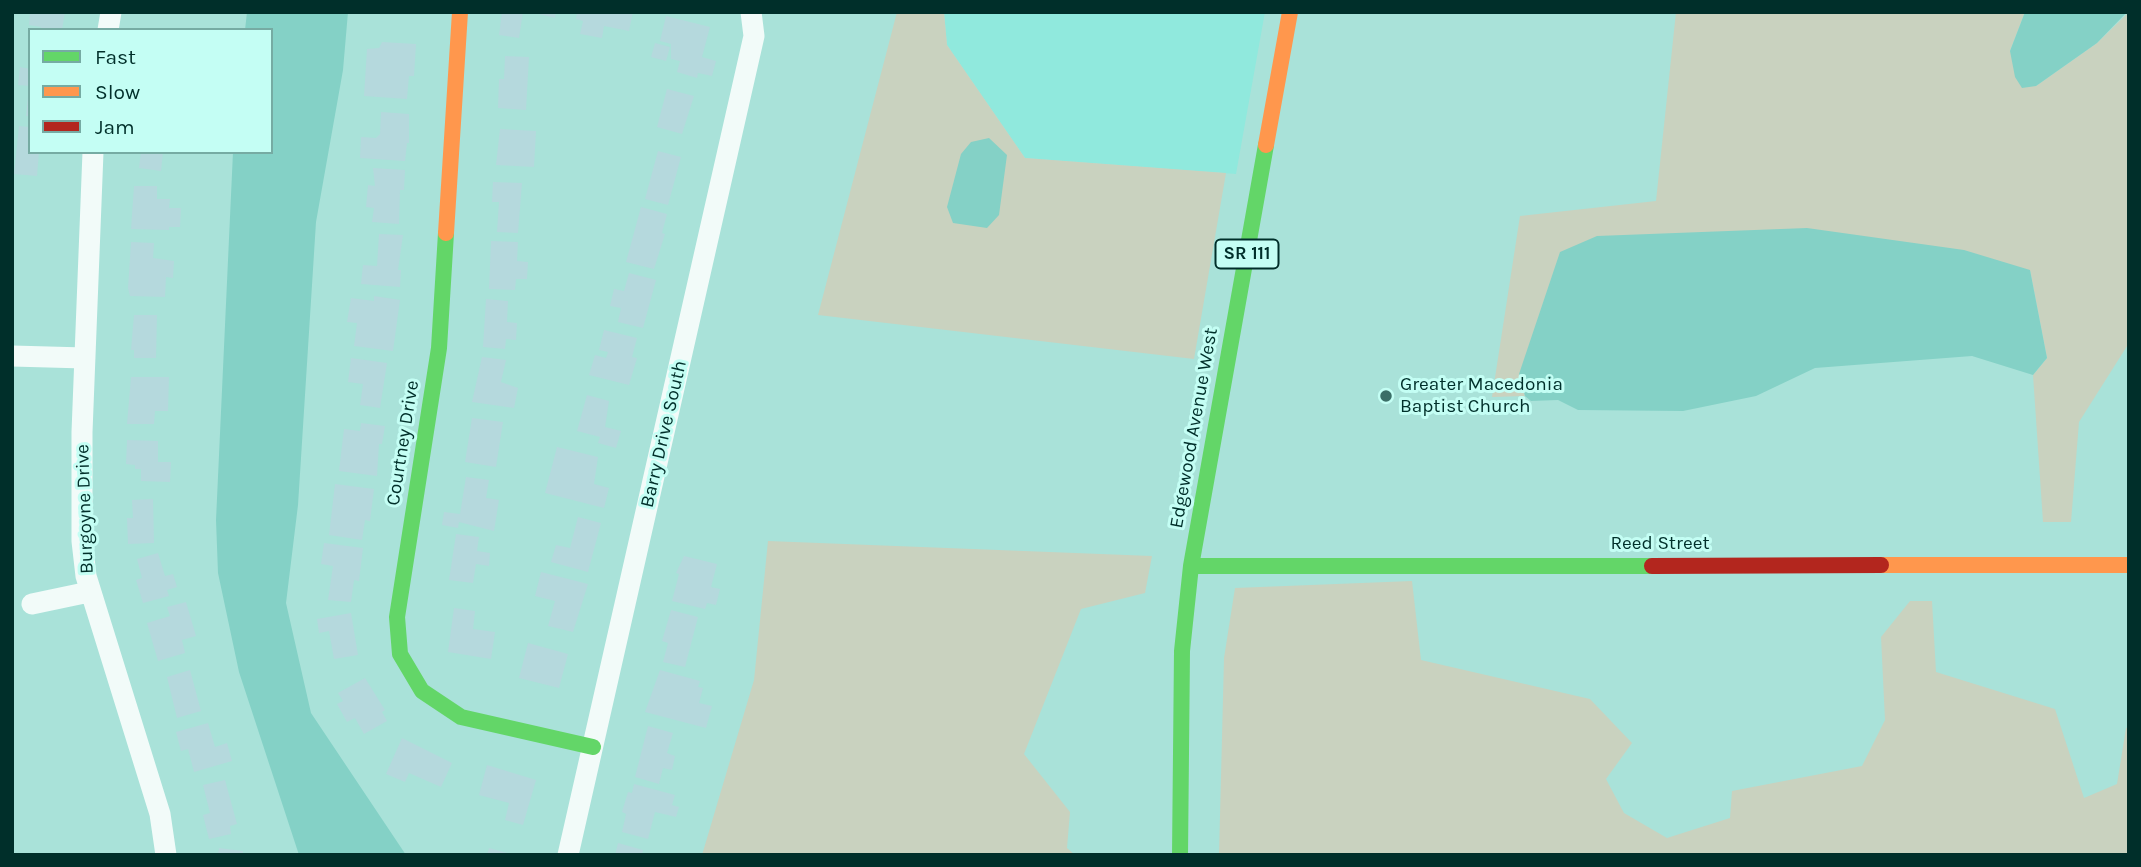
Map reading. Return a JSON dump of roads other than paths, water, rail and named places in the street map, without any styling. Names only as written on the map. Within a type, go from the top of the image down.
[{"type":"street","name":"Courtney Drive","points":[[460,12],[439,348],[397,617],[400,654],[422,691],[439,706],[461,717],[593,747]]},
{"type":"street","name":"Barry Drive South","points":[[568,855],[754,36],[751,12]]},
{"type":"street","name":"Edgewood Avenue West","points":[[1180,855],[1182,651],[1191,566],[1290,12]]},
{"type":"street","name":"Burgoyne Drive","points":[[93,154],[85,358],[82,541],[89,592],[160,814],[166,855]]},
{"type":"street","points":[[12,356],[85,358]]},
{"type":"street","name":"Reed Street","points":[[1191,566],[2129,565]]},
{"type":"street","points":[[32,604],[89,592]]},
{"type":"place","name":"Greater Macedonia Baptist Church","points":[[1386,396]]}]
